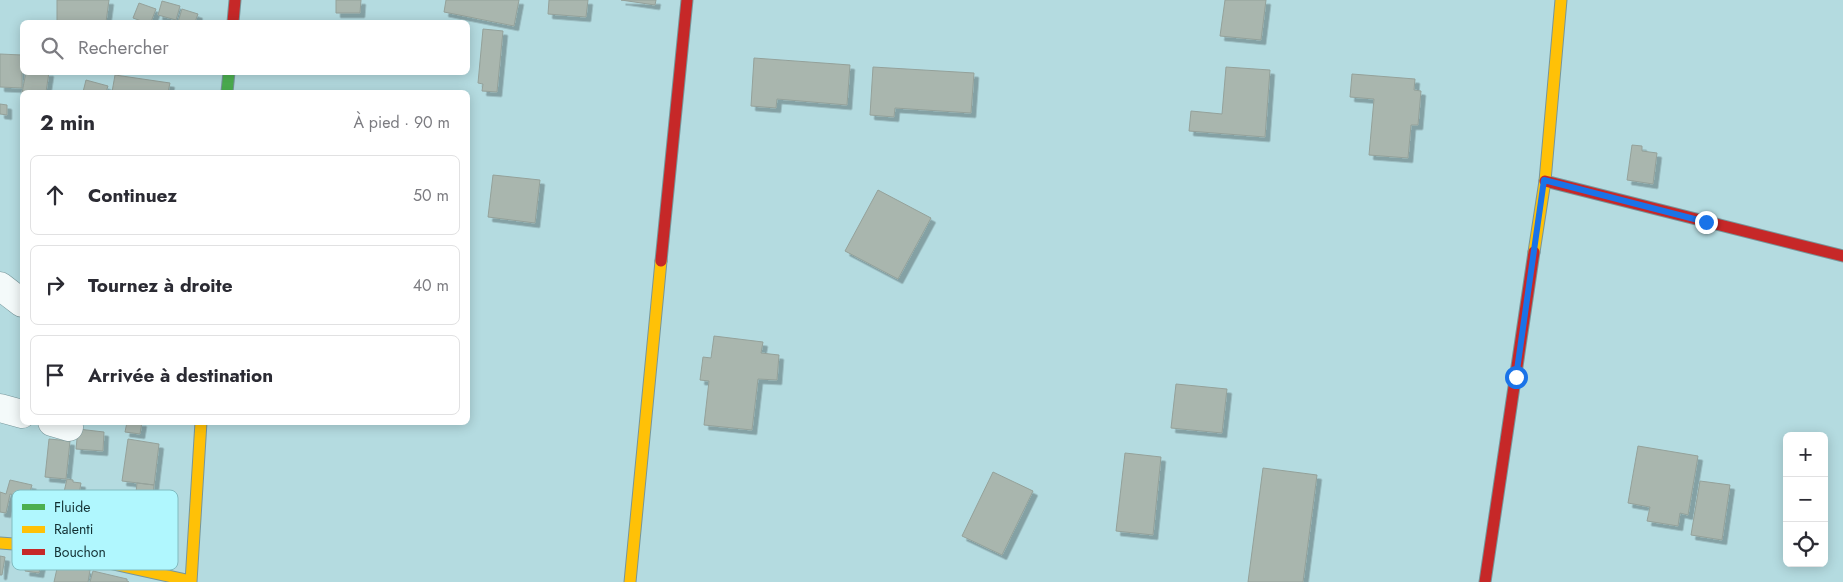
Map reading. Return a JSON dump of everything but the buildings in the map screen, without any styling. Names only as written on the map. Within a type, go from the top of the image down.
[{"type":"street","points":[[233,20],[235,0]]},
{"type":"street","points":[[630,582],[687,0]]},
{"type":"street","points":[[1485,582],[1544,180],[1561,0]]},
{"type":"street","points":[[227,90],[229,75]]},
{"type":"street","points":[[1544,180],[1843,256]]},
{"type":"street","points":[[0,286],[20,301]]},
{"type":"street","points":[[0,408],[20,413]]},
{"type":"street","points":[[138,570],[191,582],[201,425]]},
{"type":"traffic: fast","points":[[227,90],[229,75]]},
{"type":"traffic: slow","points":[[1534,252],[1545,181],[1561,0]]},
{"type":"traffic: slow","points":[[630,582],[661,261]]},
{"type":"traffic: slow","points":[[191,582],[201,425]]},
{"type":"traffic: slow","points":[[0,543],[12,544]]},
{"type":"traffic: slow","points":[[141,570],[191,581]]},
{"type":"traffic: jam","points":[[233,20],[235,0]]},
{"type":"traffic: jam","points":[[661,261],[687,0]]},
{"type":"traffic: jam","points":[[1545,181],[1843,256]]},
{"type":"traffic: jam","points":[[1485,582],[1534,252]]},
{"type":"route","points":[[1516,377],[1544,180],[1706,222]]}]
